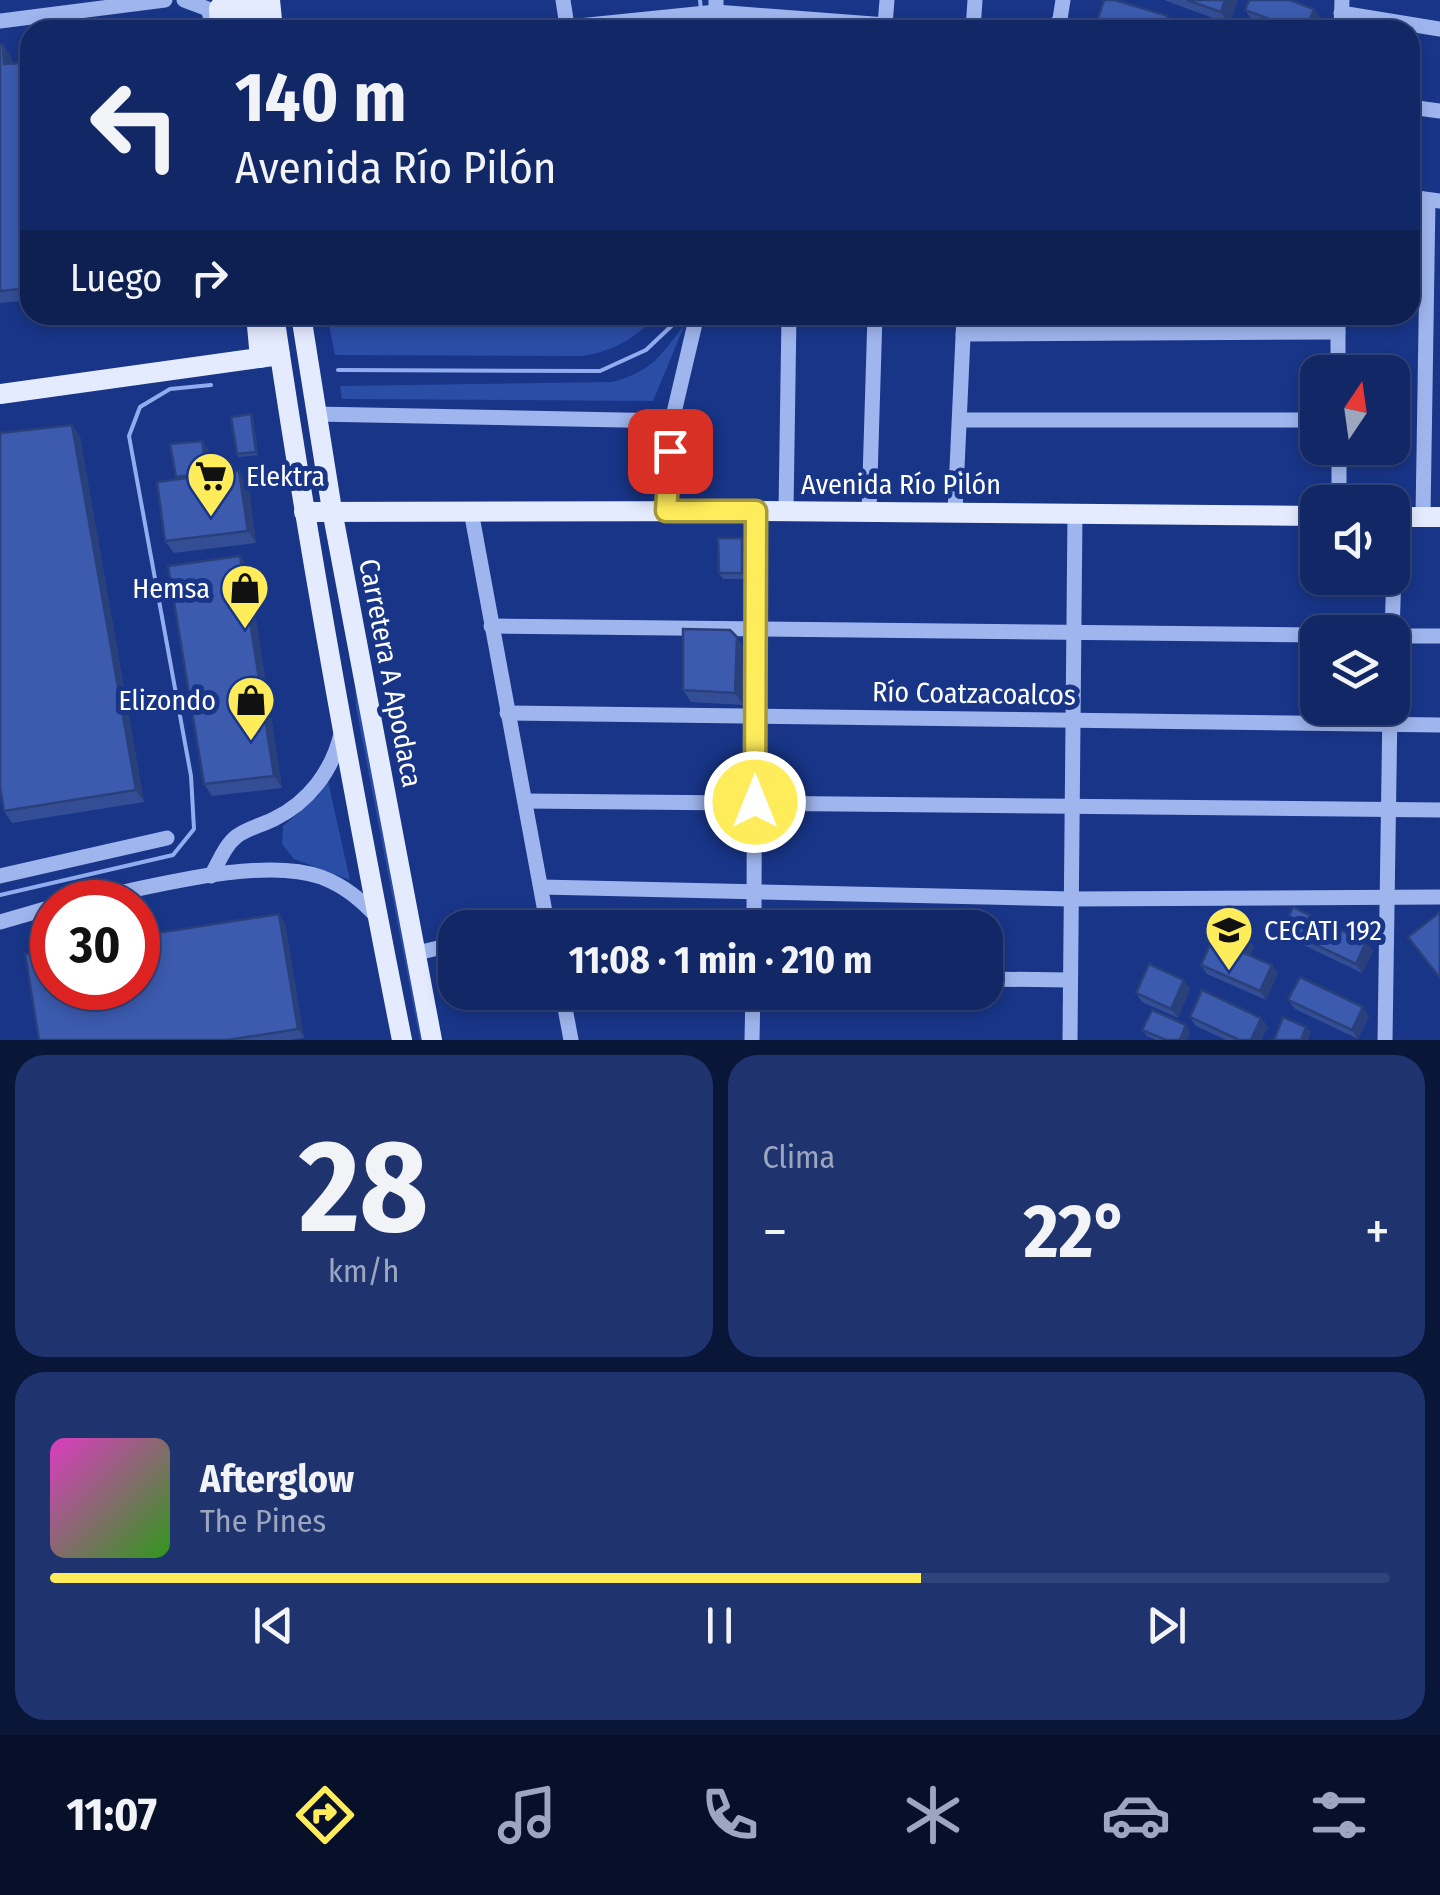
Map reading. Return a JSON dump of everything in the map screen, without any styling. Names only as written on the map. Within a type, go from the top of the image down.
[{"type":"main road","points":[[0,394],[270,357],[259,325]]},
{"type":"main road","name":"Carretera A Apodaca","points":[[273,325],[270,357],[304,512],[402,1040]]},
{"type":"main road","name":"Carretera A Apodaca","points":[[302,325],[332,510],[423,951],[432,1040]]},
{"type":"main road","name":"Avenida Río Pilón","points":[[304,512],[1300,516]]},
{"type":"main road","points":[[423,951],[445,1040]]},
{"type":"street","points":[[0,22],[164,0]]},
{"type":"street","points":[[184,0],[224,10]]},
{"type":"street","points":[[799,17],[800,0]]},
{"type":"street","points":[[687,20],[714,8],[828,20]]},
{"type":"street","points":[[1341,14],[1381,20]]},
{"type":"street","points":[[1432,518],[1434,200]]},
{"type":"street","points":[[666,511],[672,421],[695,325]]},
{"type":"street","points":[[786,511],[790,325]]},
{"type":"street","points":[[869,512],[875,325]]},
{"type":"street","points":[[955,512],[964,325]]},
{"type":"street","points":[[964,334],[1270,325]]},
{"type":"street","points":[[1338,325],[1338,355]]},
{"type":"street","points":[[314,414],[672,421]]},
{"type":"street","points":[[960,420],[1300,420]]},
{"type":"street","points":[[471,511],[543,910]]},
{"type":"street","points":[[754,910],[756,511]]},
{"type":"street","points":[[1070,1040],[1075,513]]},
{"type":"street","points":[[491,626],[1300,635]]},
{"type":"street","points":[[1410,635],[1440,636]]},
{"type":"street","name":"Río Coatzacoalcos","points":[[507,713],[1300,724]]},
{"type":"street","points":[[211,876],[232,840],[277,818],[315,789],[338,746],[343,725]]},
{"type":"street","points":[[1386,1040],[1390,725]]},
{"type":"street","name":"Río Coatzacoalcos","points":[[1410,725],[1440,725]]},
{"type":"street","points":[[525,801],[1440,810]]},
{"type":"street","points":[[0,876],[167,838]]},
{"type":"street","points":[[160,886],[274,870],[319,876],[358,898],[378,918]]},
{"type":"street","points":[[542,887],[1070,899],[1440,897]]},
{"type":"street","points":[[0,922],[30,913]]},
{"type":"street","points":[[423,951],[438,948]]},
{"type":"street","points":[[1003,979],[1070,980]]},
{"type":"street","points":[[565,1010],[571,1040]]},
{"type":"street","points":[[752,1040],[753,1010]]},
{"type":"shaded area","points":[[329,325],[646,325],[623,343],[582,356],[335,355]]},
{"type":"shaded area","points":[[685,325],[653,401],[342,399],[340,386],[612,382],[647,367]]},
{"type":"shaded area","points":[[355,672],[429,1040],[420,1040],[356,707]]},
{"type":"shaded area","points":[[328,781],[350,880],[294,859],[282,844],[283,826],[317,797]]},
{"type":"building","points":[[1104,0],[1168,16],[1167,20],[1097,20]]},
{"type":"building","points":[[1187,0],[1225,0],[1221,12]]},
{"type":"building","points":[[1249,0],[1290,0],[1314,9],[1310,20],[1272,20],[1245,10]]},
{"type":"building","points":[[3,45],[4,64],[20,63],[20,289],[0,291]]},
{"type":"building","points":[[251,414],[256,452],[237,454],[231,417]]},
{"type":"building","points":[[72,425],[136,790],[4,811],[0,787],[0,433]]},
{"type":"building","points":[[202,441],[207,473],[176,477],[170,444]]},
{"type":"building","name":"Elektra","points":[[239,471],[248,531],[165,541],[157,482]]},
{"type":"building","points":[[718,538],[742,538],[742,573],[719,573]]},
{"type":"building","points":[[240,556],[274,776],[204,784],[168,566]]},
{"type":"building","points":[[683,629],[730,630],[737,637],[735,693],[683,690]]},
{"type":"building","points":[[1293,907],[1366,942],[1356,964],[1283,929]]},
{"type":"building","points":[[1440,912],[1440,978],[1408,937]]},
{"type":"building","points":[[279,914],[298,1029],[228,1040],[39,1040],[34,1010],[160,1010],[160,933]]},
{"type":"building","points":[[1235,932],[1248,938],[1242,952],[1272,965],[1260,991],[1201,965],[1213,938],[1232,946]]},
{"type":"building","points":[[30,953],[30,985],[25,954]]},
{"type":"building","points":[[1149,964],[1184,980],[1171,1009],[1136,993]]},
{"type":"building","points":[[1300,977],[1363,1007],[1352,1030],[1288,1000]]},
{"type":"building","points":[[1202,990],[1261,1018],[1251,1040],[1239,1040],[1190,1017]]},
{"type":"building","points":[[1152,1010],[1186,1025],[1180,1040],[1166,1040],[1142,1030]]},
{"type":"building","points":[[1283,1017],[1306,1027],[1301,1040],[1274,1040]]},
{"type":"waterway","points":[[700,0],[701,10]]},
{"type":"waterway","points":[[338,370],[600,371],[646,350],[672,325]]},
{"type":"waterway","points":[[0,895],[173,855],[194,829],[191,776],[129,436],[140,407],[170,389],[211,385]]},
{"type":"place","name":"Elektra","points":[[211,518]]},
{"type":"place","name":"Hemsa","points":[[245,630]]},
{"type":"place","name":"Elizondo","points":[[251,742]]},
{"type":"place","name":"CECATI 192","points":[[1229,972]]},
{"type":"route","points":[[670,451],[666,511],[756,511],[755,802]]}]
